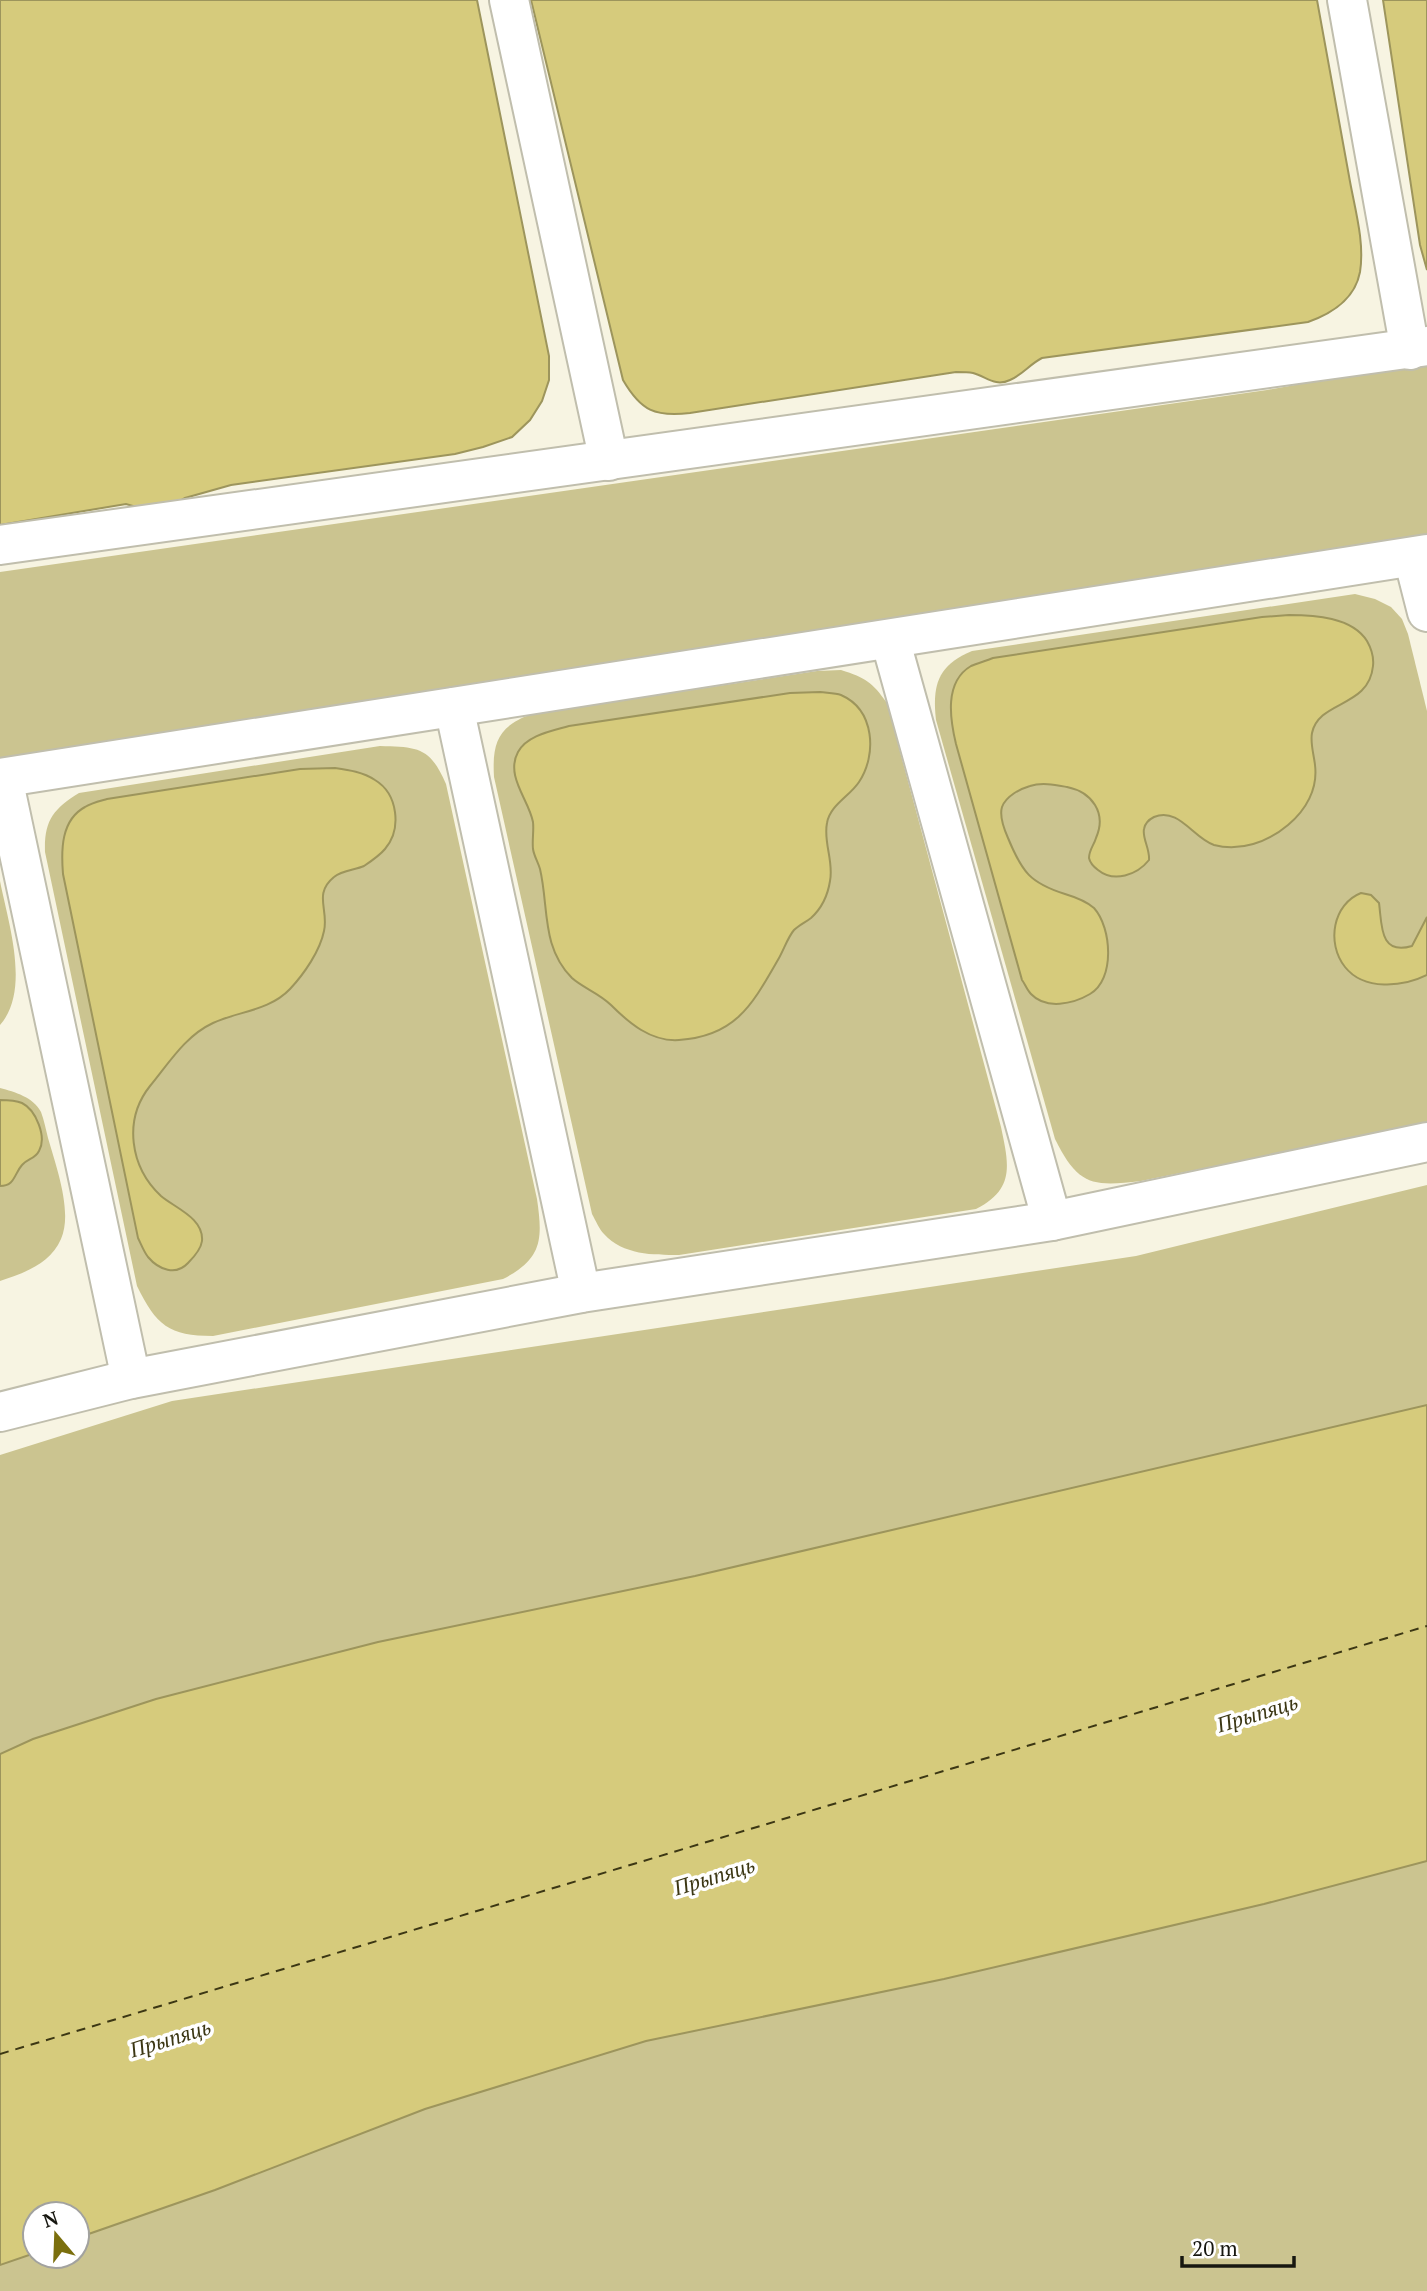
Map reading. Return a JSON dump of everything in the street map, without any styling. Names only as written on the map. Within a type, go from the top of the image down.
[{"type":"lane","points":[[509,0],[609,461]]},
{"type":"lane","points":[[0,545],[1418,348],[1348,0]]},
{"type":"lane","points":[[131,1379],[2,778],[1420,556],[1427,612]]},
{"type":"lane","points":[[890,639],[1052,1221]]},
{"type":"lane","points":[[454,707],[581,1293]]},
{"type":"lane","points":[[0,1412],[131,1379],[581,1293],[1052,1221],[1427,1142]]},
{"type":"shaded area","points":[[1427,361],[1427,536],[0,764],[0,572],[1267,390]]},
{"type":"shaded area","points":[[1355,594],[1391,607],[1402,619],[1427,711],[1427,1123],[1141,1181],[1110,1183],[1088,1180],[1071,1166],[1055,1139],[936,720],[935,696],[940,678],[951,663],[972,651]]},
{"type":"shaded area","points":[[841,670],[868,682],[887,703],[1001,1127],[1007,1164],[1003,1184],[989,1201],[976,1209],[679,1255],[629,1250],[604,1234],[592,1214],[494,777],[496,745],[511,724],[532,714],[817,671]]},
{"type":"shaded area","points":[[380,746],[421,751],[434,763],[446,784],[537,1199],[540,1226],[537,1247],[526,1264],[503,1279],[213,1336],[185,1334],[166,1326],[158,1319],[137,1286],[45,852],[48,824],[63,805],[79,793]]},
{"type":"shaded area","points":[[0,881],[12,935],[16,975],[9,1010],[0,1025]]},
{"type":"shaded area","points":[[0,1088],[28,1099],[41,1112],[59,1175],[65,1216],[61,1239],[50,1255],[27,1271],[0,1281]]},
{"type":"shaded area","points":[[1427,1185],[1427,1405],[695,1576],[378,1642],[156,1699],[33,1739],[0,1754],[0,1455],[172,1401],[1136,1256]]},
{"type":"shaded area","points":[[1427,1861],[1427,2291],[0,2291],[0,2265],[21,2258],[21,2270],[91,2270],[91,2233],[215,2190],[425,2109],[646,2041],[944,1979],[1264,1904]]},
{"type":"water","points":[[0,0],[477,0],[549,356],[549,380],[542,401],[530,420],[512,437],[455,454],[231,485],[185,498],[166,509],[147,510],[126,504],[0,525]]},
{"type":"water","points":[[531,0],[1317,0],[1360,236],[1361,260],[1357,282],[1342,304],[1308,322],[1042,358],[1005,382],[995,382],[973,373],[956,372],[690,413],[667,414],[650,410],[636,399],[623,380]]},
{"type":"water","points":[[1383,0],[1427,0],[1427,270],[1420,245]]},
{"type":"water","points":[[1289,615],[1332,619],[1352,627],[1367,641],[1373,666],[1370,680],[1363,690],[1316,722],[1312,733],[1315,765],[1313,791],[1300,813],[1280,831],[1253,844],[1224,847],[1206,841],[1171,816],[1154,817],[1147,822],[1144,829],[1149,860],[1138,870],[1118,877],[1104,874],[1092,865],[1089,858],[1100,820],[1095,805],[1084,794],[1067,787],[1039,784],[1018,791],[1004,803],[1001,811],[1002,823],[1023,868],[1043,885],[1094,908],[1100,917],[1107,940],[1107,966],[1104,977],[1090,994],[1060,1004],[1037,999],[1022,980],[956,744],[951,702],[956,681],[971,666],[993,658]]},
{"type":"water","points":[[820,692],[841,695],[852,702],[861,711],[870,734],[869,759],[865,771],[851,792],[832,811],[827,823],[831,874],[824,901],[811,918],[794,930],[761,989],[741,1014],[729,1024],[715,1032],[679,1040],[650,1035],[572,978],[555,953],[548,926],[543,883],[533,849],[533,822],[514,770],[518,752],[527,741],[569,726],[790,693]]},
{"type":"water","points":[[335,768],[366,775],[383,786],[393,803],[394,832],[385,849],[375,858],[364,866],[337,875],[328,883],[323,896],[325,923],[322,939],[311,962],[290,989],[273,1002],[203,1028],[171,1059],[141,1099],[133,1128],[142,1171],[161,1196],[194,1220],[202,1241],[195,1256],[183,1267],[173,1270],[162,1268],[148,1257],[138,1238],[63,874],[64,836],[77,813],[90,804],[107,799],[300,769]]},
{"type":"water","points":[[1361,893],[1371,895],[1379,903],[1384,936],[1393,946],[1412,946],[1427,917],[1427,975],[1396,984],[1373,983],[1353,975],[1345,967],[1336,947],[1335,925],[1344,906],[1351,898]]},
{"type":"water","points":[[0,1100],[17,1101],[27,1106],[39,1124],[42,1139],[37,1154],[22,1165],[9,1184],[0,1186]]},
{"type":"water","name":"Прыпяць","points":[[1427,1405],[1427,1861],[1264,1904],[944,1979],[646,2041],[425,2109],[215,2190],[91,2233],[91,2200],[21,2200],[21,2258],[0,2265],[0,1754],[33,1739],[156,1699],[378,1642],[695,1576]]},
{"type":"ferry route","points":[[0,2054],[1427,1626]]}]
